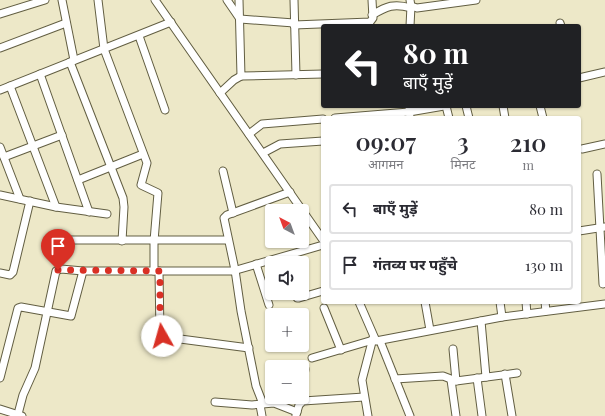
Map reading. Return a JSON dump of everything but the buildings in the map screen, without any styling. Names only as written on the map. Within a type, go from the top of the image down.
[{"type":"street","points":[[0,14],[45,0]]},
{"type":"street","points":[[62,0],[72,61],[124,202],[122,241]]},
{"type":"street","points":[[98,0],[104,49],[147,166],[141,185],[158,193],[154,242],[160,335],[165,337],[248,348]]},
{"type":"street","points":[[155,0],[321,237]]},
{"type":"street","points":[[227,0],[240,19]]},
{"type":"street","points":[[239,0],[241,76]]},
{"type":"street","points":[[294,0],[296,75]]},
{"type":"street","points":[[240,19],[294,24],[370,22],[372,20],[372,0]]},
{"type":"street","points":[[372,15],[389,5],[410,5],[417,8],[459,1],[476,0]]},
{"type":"street","points":[[410,5],[410,24]]},
{"type":"street","points":[[0,90],[171,22]]},
{"type":"street","points":[[0,48],[66,23]]},
{"type":"street","points":[[139,36],[165,110]]},
{"type":"street","points":[[581,78],[605,72]]},
{"type":"street","points":[[40,74],[89,212]]},
{"type":"street","points":[[220,93],[234,80],[241,76],[321,74]]},
{"type":"street","points":[[10,86],[56,207]]},
{"type":"street","points":[[360,116],[409,112],[433,108]]},
{"type":"street","points":[[249,134],[262,124],[321,119]]},
{"type":"street","points":[[4,157],[62,135]]},
{"type":"street","points":[[263,153],[280,144],[321,141]]},
{"type":"street","points":[[582,149],[605,144]]},
{"type":"street","points":[[0,147],[20,199]]},
{"type":"street","points":[[78,180],[143,154]]},
{"type":"street","points":[[223,171],[233,212]]},
{"type":"street","points":[[597,174],[602,227],[603,284]]},
{"type":"street","points":[[262,416],[261,404],[239,304],[235,270],[224,218],[233,212],[290,192]]},
{"type":"street","points":[[0,195],[56,207],[107,214]]},
{"type":"street","points":[[0,273],[10,275],[13,272],[30,201]]},
{"type":"street","points":[[581,231],[602,227]]},
{"type":"street","points":[[69,240],[154,242],[228,240]]},
{"type":"street","points":[[293,256],[321,246]]},
{"type":"street","points":[[0,409],[20,415],[23,395],[35,368],[56,271],[61,269],[83,271],[235,270],[265,263]]},
{"type":"street","points":[[256,264],[269,305]]},
{"type":"street","points":[[0,378],[18,308],[69,316],[72,315],[83,271]]},
{"type":"street","points":[[309,295],[321,292]]},
{"type":"street","points":[[360,304],[375,340],[395,379],[410,416]]},
{"type":"street","points":[[425,304],[430,330]]},
{"type":"street","points":[[500,304],[502,317]]},
{"type":"street","points":[[526,304],[527,314]]},
{"type":"street","points":[[545,304],[546,311]]},
{"type":"street","points":[[312,358],[375,340],[502,317],[546,311],[567,305],[605,304]]},
{"type":"street","points":[[324,308],[341,350]]},
{"type":"street","points":[[481,321],[486,377]]},
{"type":"street","points":[[368,416],[364,397],[363,373],[375,340]]},
{"type":"street","points":[[453,349],[456,416]]},
{"type":"street","points":[[395,379],[443,376],[454,380],[517,373]]},
{"type":"street","points":[[505,374],[512,416]]},
{"type":"street","points":[[477,378],[482,416]]},
{"type":"street","points":[[309,400],[364,397]]},
{"type":"street","points":[[215,402],[278,404],[296,414],[300,404]]},
{"type":"route","points":[[58,270],[160,271],[160,335],[162,336]]}]
